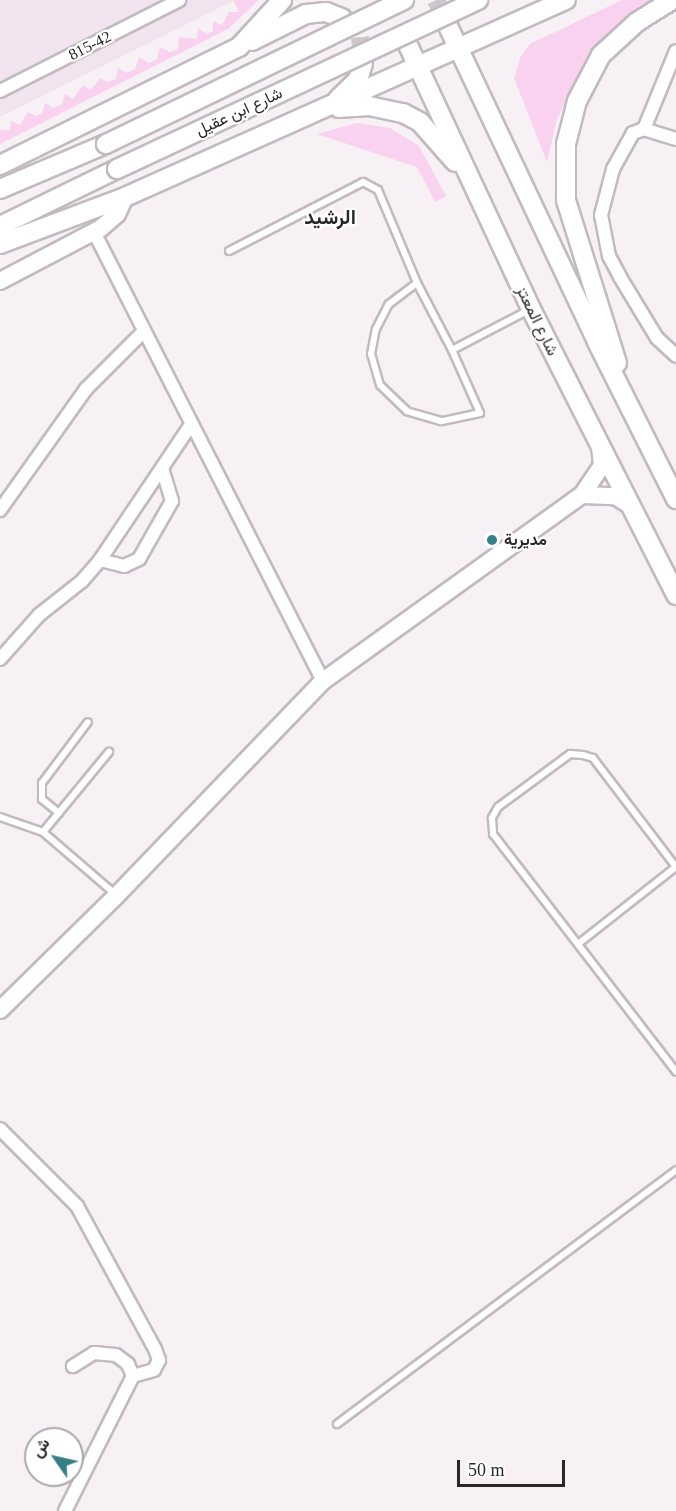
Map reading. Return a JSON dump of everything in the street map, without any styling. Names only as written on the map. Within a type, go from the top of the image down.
[{"type":"main road","points":[[239,47],[282,0]]},
{"type":"main road","name":"شارع ابن عقيل","points":[[0,189],[106,144],[404,0]]},
{"type":"main road","name":"شارع ابن عقيل","points":[[0,226],[478,0]]},
{"type":"main road","points":[[0,244],[125,197],[566,0]]},
{"type":"main road","points":[[637,422],[566,200],[566,144],[577,101],[601,55],[672,0]]},
{"type":"main road","points":[[0,165],[306,14],[326,12],[342,18]]},
{"type":"main road","points":[[447,24],[676,499]]},
{"type":"main road","name":"شارع المعتز","points":[[407,43],[531,309],[676,595]]},
{"type":"main road","points":[[325,109],[358,80],[363,64]]},
{"type":"main road","points":[[325,109],[369,106],[403,113],[420,122],[470,179]]},
{"type":"street","name":"815-42","points":[[0,91],[180,0]]},
{"type":"street","points":[[644,129],[676,51]]},
{"type":"street","points":[[676,139],[644,129],[633,133],[613,169],[603,197],[602,232],[620,277],[657,338],[676,356]]},
{"type":"street","points":[[0,281],[94,232],[117,214],[125,197]]},
{"type":"street","points":[[94,232],[190,426],[323,681]]},
{"type":"street","points":[[0,510],[86,389],[144,331]]},
{"type":"street","points":[[0,659],[39,615],[82,581],[100,560],[190,426]]},
{"type":"street","points":[[0,1010],[117,895],[323,681],[582,495],[602,465],[600,445]]},
{"type":"street","points":[[100,560],[123,566],[140,559],[172,501],[162,469]]},
{"type":"street","points":[[582,495],[615,496],[631,506]]},
{"type":"street","points":[[0,1129],[77,1206],[155,1348],[159,1360],[154,1370],[133,1376],[65,1511]]},
{"type":"street","points":[[73,1366],[94,1353],[116,1355],[128,1364],[133,1376]]},
{"type":"lane","points":[[229,251],[363,182],[378,190],[417,283],[452,350],[480,413],[441,421],[407,411],[380,385],[370,354],[376,329],[389,304],[417,283]]},
{"type":"lane","points":[[452,350],[531,309]]},
{"type":"lane","points":[[59,813],[40,790],[88,722]]},
{"type":"lane","points":[[43,832],[109,752]]},
{"type":"lane","points":[[578,944],[676,867],[593,758],[570,754],[498,807],[492,818],[494,834],[578,944],[676,1072]]},
{"type":"lane","points":[[0,817],[43,832],[117,895]]},
{"type":"lane","points":[[337,1424],[676,1170]]},
{"type":"shaded area","points":[[0,0],[233,0],[233,1],[0,117]]},
{"type":"shaded area","points":[[233,0],[259,0],[228,29],[0,144],[0,130],[10,130],[11,121],[20,125],[28,112],[36,116],[42,113],[45,103],[53,108],[62,104],[65,94],[73,99],[83,85],[91,90],[100,78],[108,82],[116,79],[118,68],[127,73],[135,69],[139,57],[149,63],[157,59],[160,47],[170,52],[178,49],[179,37],[197,39],[198,28],[207,34],[213,31],[213,21],[222,25],[229,12],[239,12]]},
{"type":"shaded area","points":[[622,0],[656,0],[619,25],[582,66],[557,119],[547,162],[514,78],[520,58],[530,44]]},
{"type":"shaded area","points":[[357,123],[390,128],[419,146],[446,196],[435,202],[417,167],[317,134]]},
{"type":"tunnel","points":[[387,0],[407,43]]},
{"type":"tunnel","points":[[436,0],[447,24]]},
{"type":"tunnel","points":[[342,18],[360,37],[363,64]]},
{"type":"place","name":"مديرية","points":[[492,540]]},
{"type":"district","name":"الرشيد","points":[[330,217]]}]
